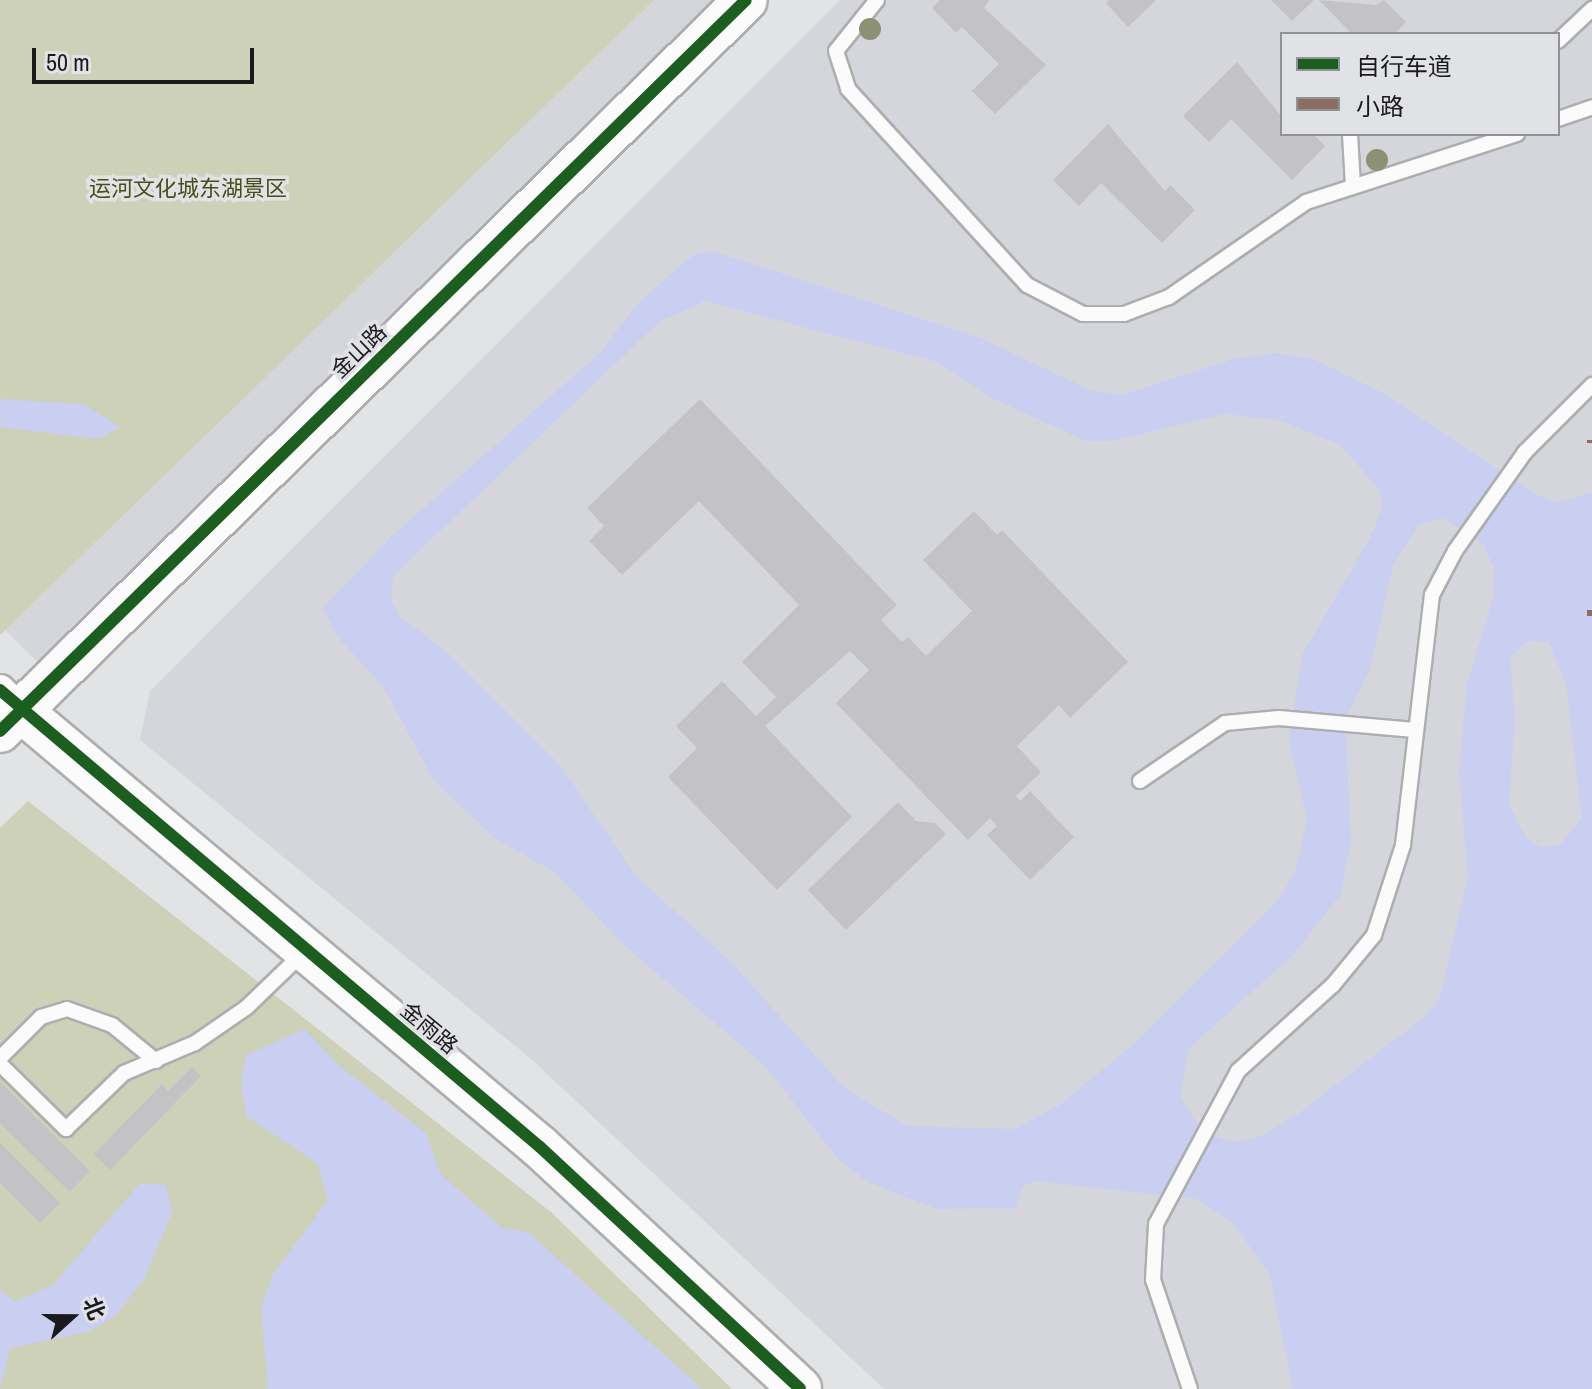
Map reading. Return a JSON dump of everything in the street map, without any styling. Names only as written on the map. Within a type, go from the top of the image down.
[{"type":"street","name":"金山路","points":[[7,711],[746,0]]},
{"type":"street","name":"金雨路","points":[[7,711],[306,950],[540,1147],[800,1389]]},
{"type":"lane","points":[[877,0],[836,51],[848,89],[1027,285],[1067,310],[1101,316],[1147,307],[1306,202],[1509,136]]},
{"type":"lane","points":[[1560,39],[1592,9]]},
{"type":"lane","points":[[1560,118],[1592,107]]},
{"type":"lane","points":[[1350,136],[1353,186]]},
{"type":"lane","points":[[1190,1389],[1153,1280],[1156,1224],[1213,1111],[1256,1051],[1333,985],[1374,935],[1403,845],[1426,613],[1455,551],[1525,452],[1592,385]]},
{"type":"lane","points":[[1140,781],[1207,731],[1279,718],[1414,730]]},
{"type":"lane","points":[[156,1061],[112,1025],[67,1009],[41,1017],[0,1061],[66,1129],[124,1073],[156,1061],[247,1007],[306,950]]},
{"type":"shaded area","points":[[654,0],[727,0],[45,669],[5,630]]},
{"type":"shaded area","points":[[840,0],[1592,0],[1592,1389],[884,1389],[530,1058],[140,740],[150,691]]},
{"type":"green space","name":"运河文化城东湖景区","points":[[0,0],[654,0],[0,635]]},
{"type":"green space","points":[[28,801],[552,1213],[732,1389],[0,1389],[0,828]]},
{"type":"water","points":[[712,251],[980,338],[1092,391],[1122,395],[1234,359],[1275,353],[1313,359],[1383,393],[1537,495],[1557,503],[1592,492],[1592,1389],[1293,1389],[1270,1276],[1235,1225],[1197,1199],[1034,1181],[1022,1187],[1016,1208],[937,1209],[868,1182],[839,1160],[765,1066],[623,944],[556,873],[493,837],[433,779],[383,686],[337,636],[323,608],[392,536],[600,353],[638,303],[693,255]],"holes":[[[705,301],[937,362],[994,399],[1086,441],[1113,441],[1224,414],[1280,420],[1340,445],[1380,490],[1382,509],[1370,538],[1302,655],[1289,742],[1307,819],[1295,873],[1274,905],[1136,1042],[1061,1104],[1015,1129],[907,1126],[844,1088],[730,961],[635,875],[560,765],[447,652],[399,616],[391,598],[394,575],[660,321]],[[1443,518],[1484,545],[1494,569],[1493,598],[1467,683],[1459,772],[1468,876],[1440,997],[1427,1015],[1299,1113],[1265,1134],[1240,1142],[1220,1139],[1198,1125],[1180,1097],[1188,1049],[1293,955],[1340,895],[1351,841],[1345,719],[1370,669],[1393,565],[1419,524]],[[1528,641],[1549,642],[1566,684],[1582,819],[1560,845],[1542,847],[1527,839],[1509,805],[1515,717],[1510,657]]]},
{"type":"water","points":[[0,399],[84,404],[120,427],[100,439],[0,427]]},
{"type":"water","points":[[305,1029],[337,1064],[426,1133],[440,1173],[465,1196],[503,1228],[528,1232],[702,1389],[268,1389],[261,1307],[273,1274],[328,1200],[317,1163],[246,1116],[241,1082],[246,1055]]},
{"type":"water","points":[[140,1183],[166,1185],[172,1213],[145,1277],[117,1315],[87,1332],[10,1348],[0,1389],[0,1289],[15,1302],[54,1284]]},
{"type":"building","points":[[940,0],[989,0],[984,8],[1046,65],[995,114],[972,91],[999,64],[962,27],[956,33],[932,8]]},
{"type":"building","points":[[1109,0],[1156,0],[1128,27],[1106,3]]},
{"type":"building","points":[[1271,0],[1314,0],[1292,21]]},
{"type":"building","points":[[1319,0],[1376,5],[1384,0],[1406,22],[1397,32],[1350,32]]},
{"type":"building","points":[[1237,62],[1280,115],[1280,136],[1315,136],[1325,146],[1292,180],[1231,119],[1209,142],[1183,116]]},
{"type":"building","points":[[1108,124],[1165,191],[1170,185],[1195,210],[1162,243],[1101,183],[1079,206],[1053,180]]},
{"type":"building","points":[[700,399],[897,605],[881,620],[902,642],[908,637],[926,656],[972,611],[923,560],[974,511],[997,535],[1002,530],[1128,662],[1070,718],[1059,705],[1017,746],[1041,772],[1016,796],[1020,801],[1030,791],[1074,837],[1030,880],[987,835],[997,826],[990,818],[968,840],[836,703],[869,670],[850,651],[765,726],[852,817],[777,890],[668,777],[697,748],[676,726],[722,681],[756,716],[776,697],[742,662],[799,605],[699,501],[622,575],[589,541],[604,526],[587,508]]},
{"type":"building","points":[[898,802],[916,821],[935,823],[946,834],[846,930],[808,890]]},
{"type":"building","points":[[192,1067],[201,1076],[110,1170],[94,1154],[162,1084],[168,1091]]},
{"type":"building","points":[[0,1082],[90,1171],[70,1192],[0,1123]]},
{"type":"building","points":[[0,1143],[60,1203],[40,1223],[0,1183]]},
{"type":"marked path","points":[[1592,610],[1592,616]]},
{"type":"cycle path","points":[[0,731],[746,0]]},
{"type":"cycle path","points":[[0,690],[540,1147],[800,1389]]}]
